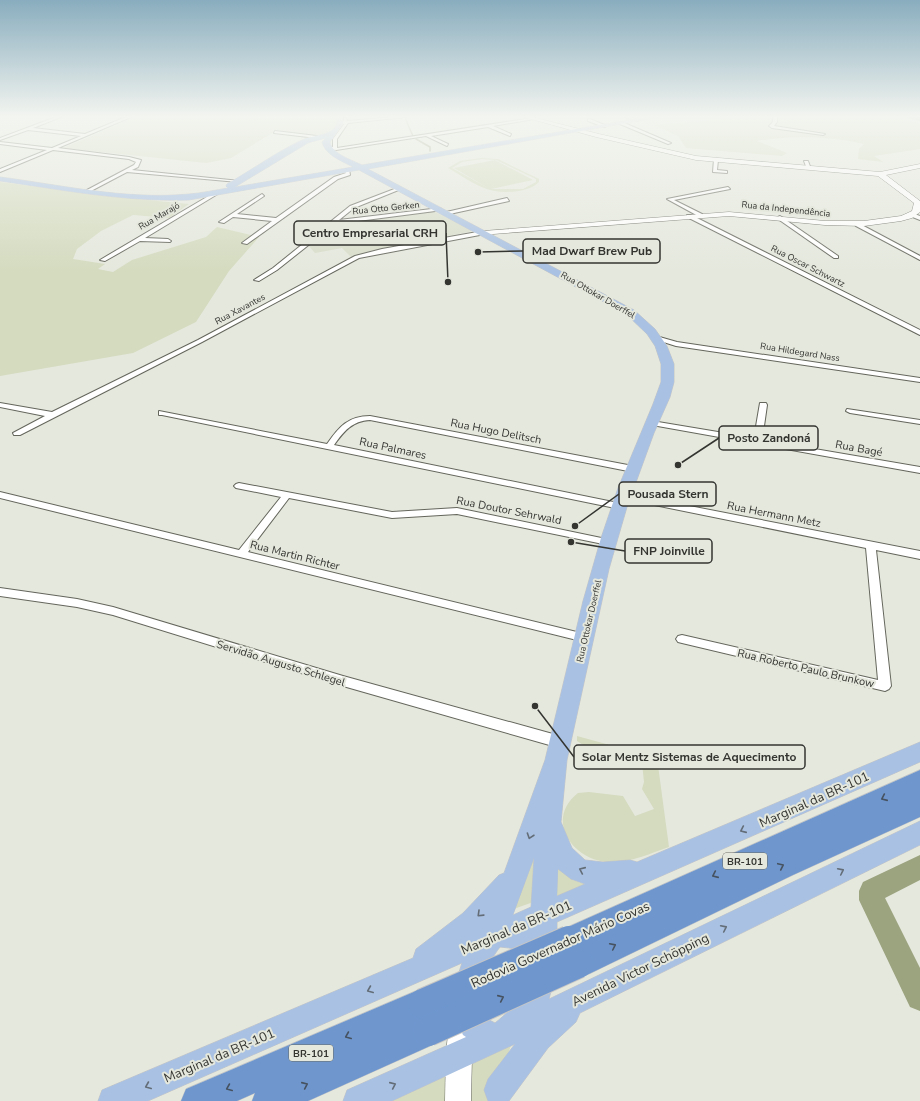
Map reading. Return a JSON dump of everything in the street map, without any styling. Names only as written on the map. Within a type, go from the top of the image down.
[{"type":"highway","name":"Rodovia Governador Mário Covas","points":[[574,952],[920,782]]},
{"type":"highway","name":"Rodovia Governador Mário Covas","points":[[198,1101],[425,1018],[574,952],[782,865],[920,804]]},
{"type":"highway","name":"Rodovia Governador Mário Covas","points":[[269,1101],[425,1018]]},
{"type":"main road","name":"Rua Marajó","points":[[219,192],[238,184],[263,168]]},
{"type":"main road","name":"Rua Ottokar Doerffel","points":[[360,168],[626,310],[665,343],[667,380],[664,394],[633,469],[608,542],[558,751],[516,875],[492,937]]},
{"type":"main road","points":[[238,184],[347,170],[372,168]]},
{"type":"main road","points":[[0,179],[89,191],[165,198],[188,197],[219,192]]},
{"type":"main road","name":"Rua Ottokar Doerffel","points":[[543,963],[544,915],[550,816],[558,751]]},
{"type":"main road","name":"Marginal da BR-101","points":[[113,1101],[920,752]]},
{"type":"main road","points":[[550,816],[556,845],[567,864],[590,874],[612,875],[634,871],[687,854]]},
{"type":"main road","name":"Avenida Victor Schöpping","points":[[358,1101],[498,1038],[530,1013],[586,995],[920,833]]},
{"type":"main road","points":[[406,974],[472,922],[516,875]]},
{"type":"main road","points":[[498,1038],[485,1034],[473,1026],[466,1005],[473,968],[480,951],[492,937],[507,934],[518,934],[534,945],[543,963],[541,984],[530,1013]]},
{"type":"main road","points":[[496,1095],[538,1038],[586,995]]},
{"type":"street","points":[[89,191],[131,168]]},
{"type":"street","points":[[715,168],[715,171],[725,172]]},
{"type":"street","points":[[834,168],[880,174],[908,168]]},
{"type":"street","points":[[245,243],[336,178],[348,174],[347,170]]},
{"type":"street","points":[[127,171],[238,184]]},
{"type":"street","points":[[880,174],[918,203],[916,212],[912,215],[920,218]]},
{"type":"street","points":[[258,280],[275,269],[356,205],[399,188]]},
{"type":"street","points":[[700,215],[669,199],[728,188]]},
{"type":"street","name":"Rua Marajó","points":[[103,260],[219,192]]},
{"type":"street","points":[[222,222],[262,195]]},
{"type":"street","name":"Rua Otto Gerken","points":[[334,222],[443,212],[507,200]]},
{"type":"street","points":[[234,214],[277,220]]},
{"type":"street","name":"Rua da Independência","points":[[483,233],[700,215],[742,214],[833,225],[858,225],[912,215]]},
{"type":"street","name":"Rua Oscar Schwartz","points":[[689,216],[920,332]]},
{"type":"street","points":[[780,218],[836,257]]},
{"type":"street","points":[[858,225],[920,258]]},
{"type":"street","name":"Rua Xavantes","points":[[17,433],[357,258],[382,251],[483,233]]},
{"type":"street","points":[[139,239],[168,241]]},
{"type":"street","points":[[901,248],[920,252]]},
{"type":"street","name":"Rua Hildegard Nass","points":[[665,343],[920,380]]},
{"type":"street","points":[[0,405],[54,415]]},
{"type":"street","points":[[758,441],[763,405]]},
{"type":"street","points":[[850,410],[920,422]]},
{"type":"street","name":"Rua Palmares","points":[[162,413],[329,447],[622,501]]},
{"type":"street","name":"Rua Hugo Delitsch","points":[[329,447],[343,427],[354,419],[370,418],[633,469]]},
{"type":"street","name":"Rua Bagé","points":[[652,423],[920,470]]},
{"type":"street","name":"Rua Doutor Sehrwald","points":[[239,486],[392,515],[457,511],[608,542]]},
{"type":"street","name":"Rua Martin Richter","points":[[0,495],[585,638]]},
{"type":"street","points":[[241,554],[287,495]]},
{"type":"street","name":"Rua Hermann Metz","points":[[622,501],[920,555]]},
{"type":"street","name":"Rua Roberto Paulo Brunkow","points":[[682,639],[885,686],[871,545]]},
{"type":"street","name":"Servidão Augusto Schlegel","points":[[0,592],[77,603],[112,611],[343,681],[558,751]]},
{"type":"street","points":[[458,1101],[459,1055],[466,1005]]},
{"type":"street","points":[[496,1095],[530,1013]]},
{"type":"shaded area","points":[[449,168],[453,168],[490,189],[455,168],[511,168],[533,180],[491,189],[523,189],[536,182],[536,179],[514,168],[517,168],[539,179],[539,182],[534,186],[514,192],[493,191],[477,185]]},
{"type":"shaded area","points":[[0,182],[107,196],[189,204],[169,218],[133,215],[101,231],[77,249],[73,259],[105,264],[98,269],[113,272],[132,260],[206,237],[217,227],[259,237],[229,271],[196,322],[133,353],[0,376]]},
{"type":"shaded area","points":[[433,211],[473,231],[380,249],[352,258],[342,248],[315,253],[308,245],[338,223]]},
{"type":"shaded area","points":[[577,736],[657,758],[669,847],[631,860],[606,862],[593,859],[582,853],[573,845],[566,836],[563,825],[564,814],[568,803],[578,793],[589,792],[623,796],[635,816],[654,809],[642,789],[644,782],[642,763],[602,750],[593,751],[577,741]]},
{"type":"shaded area","points":[[539,839],[539,900],[505,912]]},
{"type":"shaded area","points":[[557,866],[573,880],[590,886],[551,901]]},
{"type":"shaded area","points":[[513,1040],[491,1101],[467,1101],[468,1061]]},
{"type":"shaded area","points":[[456,1066],[454,1101],[368,1101]]},
{"type":"waterway","points":[[920,867],[872,891],[872,900],[920,997]]},
{"type":"place","name":"Mad Dwarf Brew Pub","points":[[478,252]]},
{"type":"place","name":"Centro Empresarial CRH","points":[[448,282]]},
{"type":"place","name":"Posto Zandoná","points":[[678,465]]},
{"type":"place","name":"Pousada Stern","points":[[575,526]]},
{"type":"place","name":"FNP Joinville","points":[[571,542]]},
{"type":"place","name":"Solar Mentz Sistemas de Aquecimento","points":[[535,706]]}]
